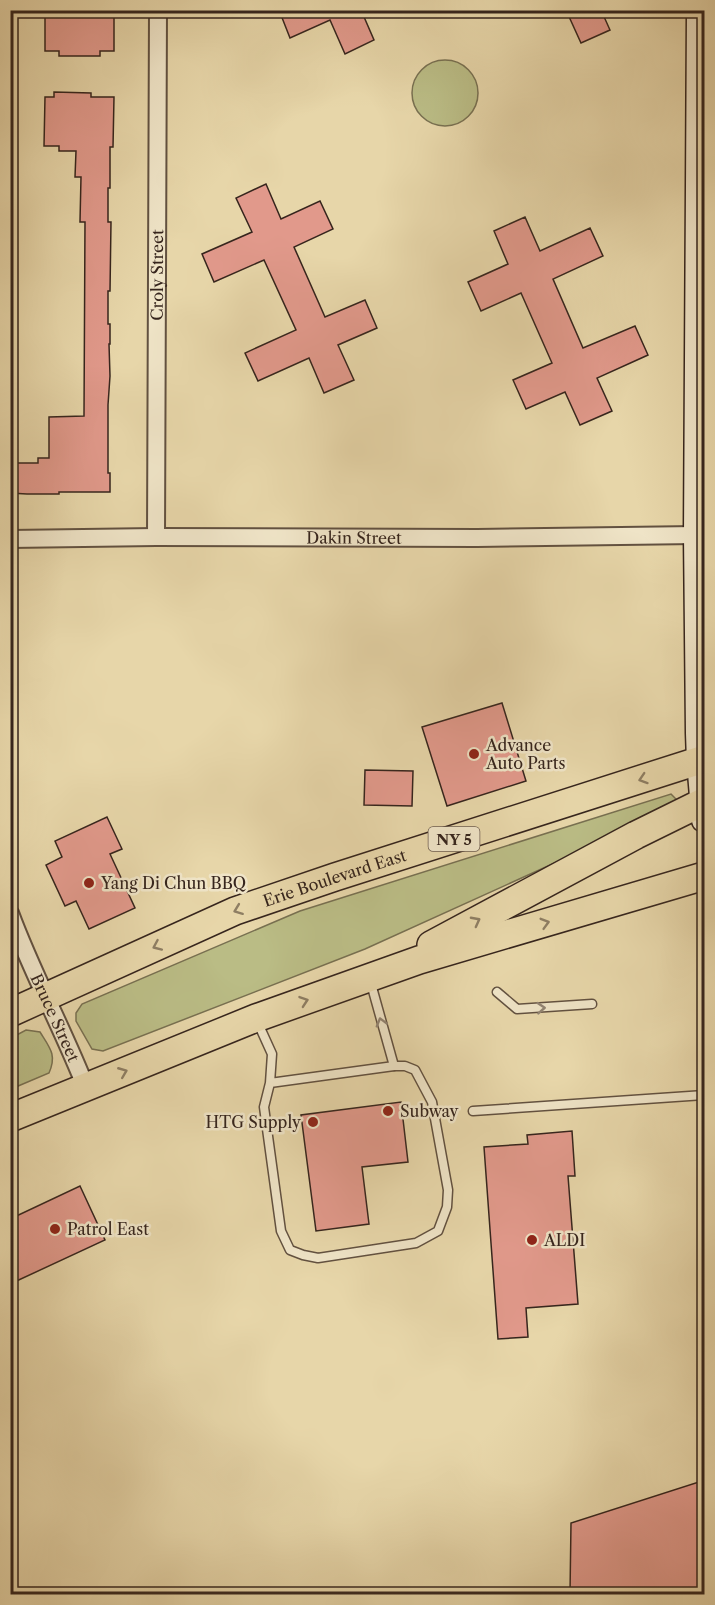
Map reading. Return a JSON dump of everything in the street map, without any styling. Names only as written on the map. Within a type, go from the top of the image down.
[{"type":"main road","name":"Erie Boulevard East","points":[[10,1013],[235,911],[702,760]]},
{"type":"main road","points":[[369,978],[626,841],[704,811]]},
{"type":"main road","points":[[10,1118],[256,1018],[419,960],[705,876]]},
{"type":"street","name":"Croly Street","points":[[156,537],[158,10]]},
{"type":"street","points":[[699,10],[696,535],[701,631],[704,811]]},
{"type":"street","name":"Dakin Street","points":[[10,539],[696,535]]},
{"type":"street","name":"Bruce Street","points":[[10,913],[86,1088]]},
{"type":"lane","points":[[369,978],[394,1066]]},
{"type":"lane","points":[[497,992],[517,1009],[592,1004]]},
{"type":"lane","points":[[256,1018],[272,1054],[270,1083],[264,1107],[281,1231],[290,1250],[318,1257],[416,1242],[438,1231],[447,1207],[448,1191],[432,1102],[416,1070],[405,1066],[394,1066],[270,1083]]},
{"type":"lane","points":[[473,1111],[705,1095]]},
{"type":"green space","points":[[438,60],[452,60],[464,65],[473,74],[478,93],[476,106],[469,117],[452,126],[438,126],[426,121],[417,112],[412,100],[412,86],[417,74],[426,65]]},
{"type":"green space","points":[[671,794],[676,799],[677,807],[365,949],[103,1051],[92,1049],[76,1021],[76,1013],[82,1004],[300,911]]},
{"type":"green space","points":[[26,1030],[40,1032],[51,1052],[51,1067],[49,1073],[11,1089],[11,1038]]},
{"type":"building","points":[[45,10],[114,10],[114,51],[100,51],[100,56],[59,56],[59,51],[45,51]]},
{"type":"building","points":[[279,10],[361,10],[374,40],[345,54],[330,20],[290,38]]},
{"type":"building","points":[[566,10],[601,10],[610,30],[581,43]]},
{"type":"building","points":[[54,92],[91,93],[91,97],[114,97],[113,147],[110,147],[110,188],[108,188],[108,222],[111,222],[110,291],[108,291],[110,376],[108,473],[110,473],[110,492],[10,493],[10,463],[38,463],[38,458],[49,458],[49,417],[84,416],[85,222],[80,222],[81,177],[75,177],[76,151],[59,151],[59,146],[44,146],[45,97],[54,97]]},
{"type":"building","points":[[266,184],[281,219],[320,201],[333,229],[294,247],[325,317],[365,300],[377,328],[338,345],[354,380],[324,393],[309,358],[258,381],[245,353],[296,330],[264,260],[214,282],[202,254],[252,232],[236,198]]},
{"type":"building","points":[[525,217],[540,251],[590,228],[603,256],[553,279],[583,348],[635,326],[648,355],[597,378],[612,411],[580,425],[565,392],[526,409],[513,380],[552,363],[521,293],[481,311],[468,282],[508,264],[494,231]]},
{"type":"building","name":"Advance Auto Parts","points":[[502,703],[526,781],[447,806],[422,727]]},
{"type":"building","points":[[365,770],[413,771],[412,806],[364,805]]},
{"type":"building","name":"Yang Di Chun BBQ","points":[[107,817],[122,849],[110,854],[135,908],[89,929],[76,901],[65,906],[46,865],[62,857],[55,841]]},
{"type":"building","points":[[401,1102],[408,1162],[362,1167],[369,1224],[316,1231],[301,1115]]},
{"type":"building","name":"ALDI","points":[[572,1131],[575,1176],[568,1176],[578,1304],[526,1308],[528,1337],[498,1339],[484,1147],[528,1144],[527,1135]]},
{"type":"building","name":"Patrol East","points":[[80,1186],[105,1240],[10,1284],[10,1219]]},
{"type":"building","points":[[705,1480],[705,1594],[570,1594],[571,1523]]},
{"type":"place","name":"Advance Auto Parts","points":[[474,754]]},
{"type":"place","name":"Yang Di Chun BBQ","points":[[89,883]]},
{"type":"place","name":"Subway","points":[[388,1111]]},
{"type":"place","name":"HTG Supply","points":[[313,1122]]},
{"type":"place","name":"Patrol East","points":[[55,1229]]},
{"type":"place","name":"ALDI","points":[[532,1240]]}]
